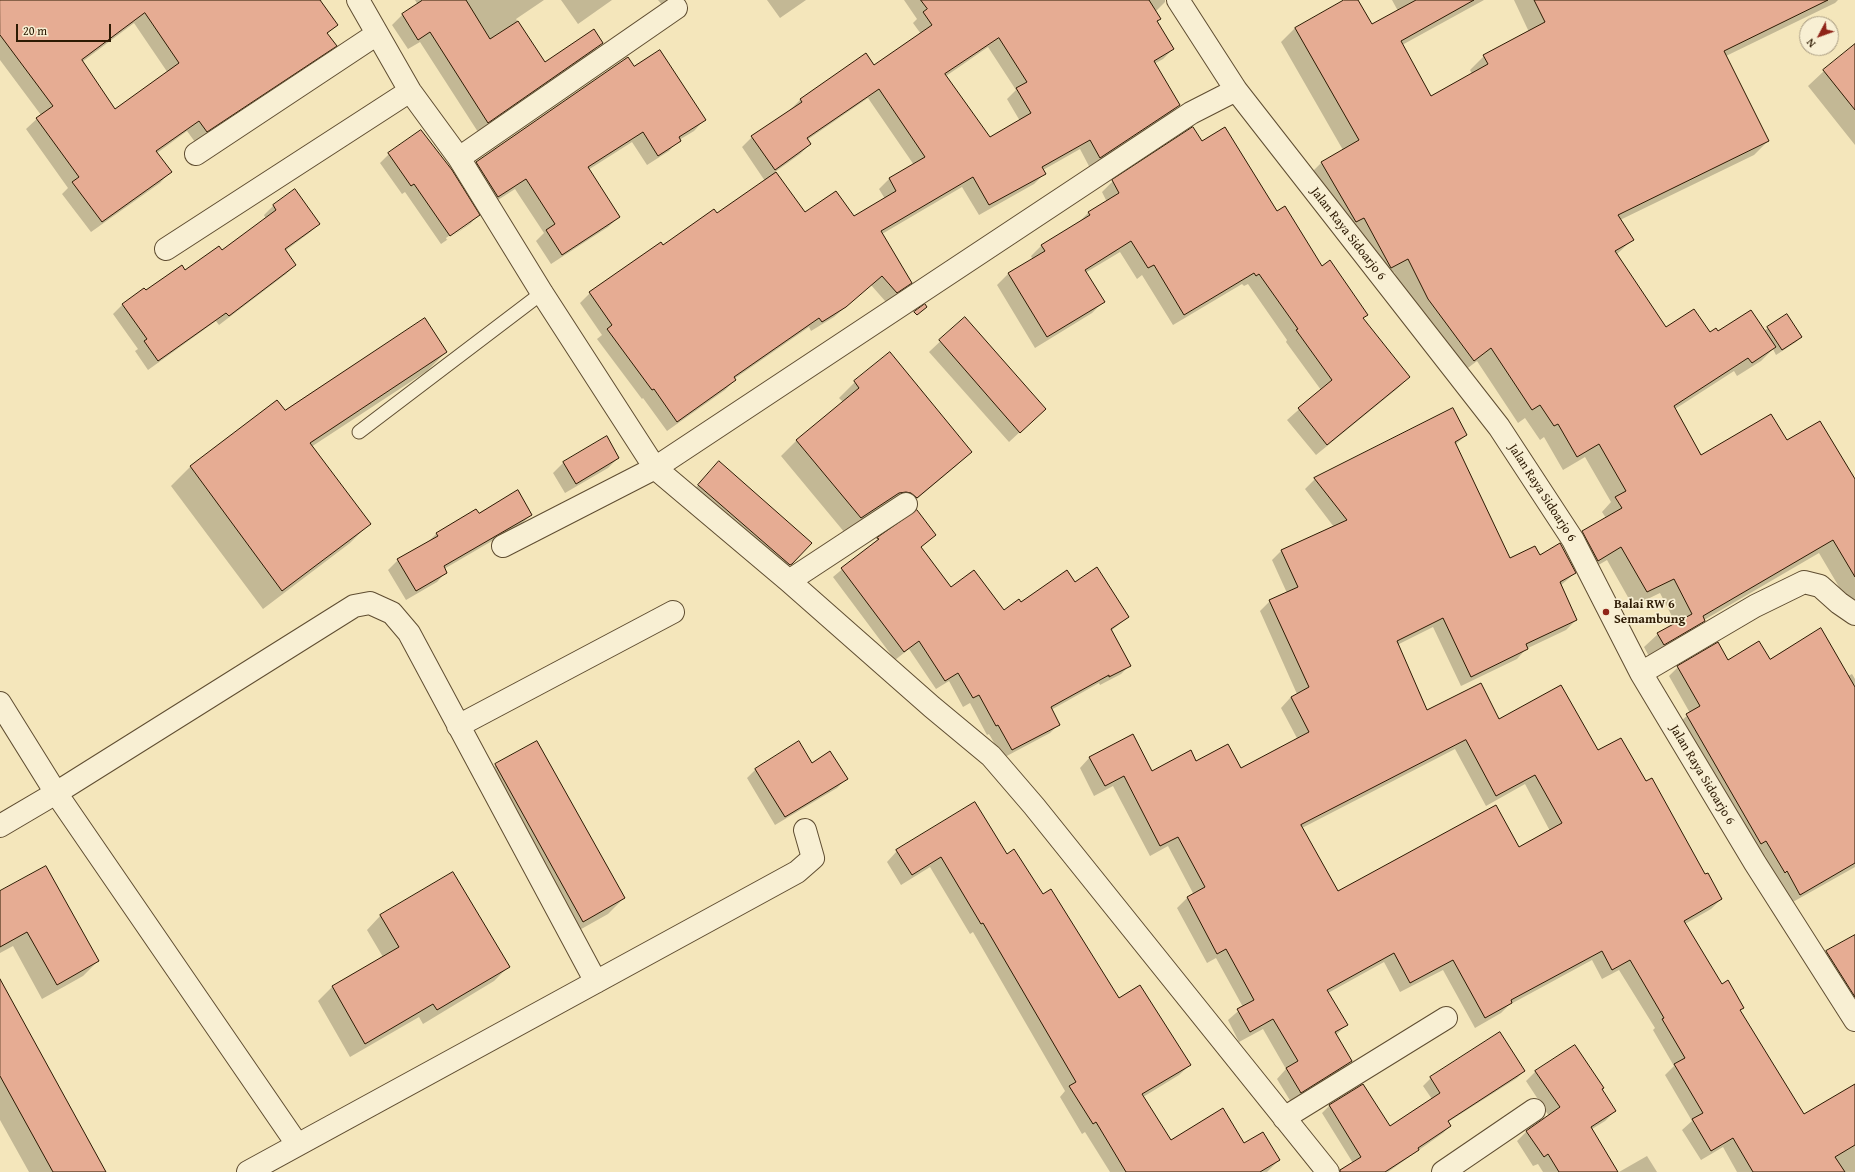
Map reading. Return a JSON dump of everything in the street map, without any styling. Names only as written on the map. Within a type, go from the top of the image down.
[{"type":"street","points":[[358,0],[410,91],[459,158],[542,293],[655,468],[790,581],[932,707],[991,756],[1034,806],[1328,1172]]},
{"type":"street","name":"Jalan Raya Sidoarjo 6","points":[[1178,0],[1236,90],[1499,427],[1573,540],[1641,673],[1755,863],[1855,1020]]},
{"type":"street","points":[[459,158],[676,8]]},
{"type":"street","points":[[196,154],[377,34]]},
{"type":"street","points":[[503,546],[655,468],[1190,113],[1236,90]]},
{"type":"street","points":[[166,249],[410,91]]},
{"type":"street","points":[[790,581],[906,504]]},
{"type":"street","points":[[1641,673],[1755,606],[1804,582],[1820,586],[1855,614]]},
{"type":"street","points":[[0,826],[56,793],[354,606],[370,603],[392,613],[409,633],[596,982]]},
{"type":"street","points":[[458,726],[673,612]]},
{"type":"street","points":[[0,703],[56,793],[296,1144]]},
{"type":"street","points":[[248,1172],[296,1144],[798,872],[813,858],[805,830]]},
{"type":"street","points":[[1284,1118],[1446,1018]]},
{"type":"street","points":[[1443,1172],[1534,1110]]},
{"type":"lane","points":[[359,432],[542,293]]},
{"type":"building","points":[[0,0],[320,0],[338,25],[327,33],[337,46],[207,132],[199,121],[156,151],[172,172],[102,222],[72,182],[79,177],[36,118],[53,106],[0,35]],"holes":[[[145,13],[179,63],[115,109],[82,60]]]},
{"type":"building","points":[[423,0],[466,0],[490,39],[518,21],[545,62],[594,29],[603,43],[488,123],[430,32],[418,40],[402,14]]},
{"type":"building","points":[[921,0],[1149,0],[1161,19],[1157,21],[1174,49],[1154,61],[1180,105],[1100,158],[1090,140],[1042,167],[1046,174],[989,205],[973,177],[881,231],[912,283],[897,293],[882,276],[846,307],[822,322],[819,318],[734,377],[736,380],[677,422],[654,389],[652,390],[607,329],[612,325],[589,292],[661,242],[663,245],[714,209],[717,213],[776,172],[805,212],[836,191],[854,216],[896,191],[889,178],[925,157],[879,89],[807,138],[811,144],[775,170],[751,136],[802,102],[800,99],[866,53],[874,65],[932,25],[923,12],[927,9]],"holes":[[[999,38],[1027,82],[1016,88],[1031,113],[990,137],[945,74]]]},
{"type":"building","points":[[1344,0],[1358,0],[1372,24],[1416,0],[1474,0],[1401,41],[1431,96],[1488,64],[1483,55],[1545,22],[1534,0],[1828,0],[1724,51],[1769,141],[1618,215],[1634,240],[1615,251],[1666,327],[1694,309],[1710,332],[1716,328],[1718,331],[1751,310],[1776,347],[1752,363],[1748,358],[1674,406],[1701,455],[1771,414],[1787,440],[1820,421],[1855,479],[1855,577],[1833,540],[1703,616],[1705,621],[1664,645],[1657,633],[1692,614],[1674,579],[1647,592],[1621,547],[1598,561],[1582,531],[1622,508],[1615,497],[1626,491],[1599,444],[1577,457],[1558,424],[1554,426],[1540,405],[1532,410],[1491,348],[1474,361],[1428,299],[1408,259],[1391,268],[1364,218],[1356,222],[1321,162],[1359,140],[1295,28]]},
{"type":"building","points":[[1855,44],[1855,110],[1823,70]]},
{"type":"building","points":[[660,50],[706,120],[679,137],[681,141],[658,156],[643,132],[588,167],[620,217],[562,255],[546,230],[555,224],[526,179],[498,197],[476,162],[628,57],[634,66]]},
{"type":"building","points":[[1193,127],[1202,141],[1225,127],[1277,211],[1285,206],[1322,266],[1330,260],[1368,315],[1363,318],[1410,377],[1327,445],[1298,408],[1332,380],[1296,330],[1298,329],[1259,274],[1256,276],[1254,273],[1184,315],[1154,265],[1148,268],[1131,241],[1085,270],[1105,302],[1047,337],[1008,273],[1045,251],[1041,245],[1090,215],[1088,212],[1119,193],[1112,180]]},
{"type":"building","points":[[421,130],[452,170],[480,215],[450,236],[414,184],[411,186],[388,153]]},
{"type":"building","points":[[295,189],[320,224],[285,249],[296,265],[229,316],[226,313],[158,361],[144,341],[147,339],[122,304],[144,288],[146,290],[182,265],[185,270],[219,246],[222,250],[276,210],[273,205]]},
{"type":"building","points":[[925,304],[927,307],[917,315],[914,312]]},
{"type":"building","points":[[1787,314],[1802,337],[1782,350],[1767,327]]},
{"type":"building","points":[[965,317],[1046,409],[1020,433],[939,340]]},
{"type":"building","points":[[425,318],[447,352],[310,443],[371,524],[282,591],[190,466],[277,400],[285,410]]},
{"type":"building","points":[[890,352],[972,452],[917,498],[911,493],[899,493],[861,518],[796,440],[859,388],[854,381]]},
{"type":"building","points":[[1453,408],[1467,435],[1455,442],[1510,558],[1535,546],[1540,555],[1560,543],[1576,573],[1560,582],[1577,620],[1526,644],[1528,649],[1471,677],[1443,618],[1397,641],[1427,710],[1481,683],[1499,719],[1561,685],[1598,750],[1621,738],[1646,781],[1652,778],[1705,874],[1708,873],[1722,899],[1684,921],[1722,984],[1728,980],[1744,1008],[1740,1010],[1804,1114],[1855,1084],[1855,1145],[1835,1157],[1845,1172],[1753,1172],[1733,1138],[1711,1151],[1692,1119],[1703,1113],[1674,1064],[1685,1058],[1662,1019],[1664,1018],[1630,960],[1612,970],[1602,951],[1511,1000],[1512,1003],[1485,1018],[1453,960],[1410,983],[1394,953],[1327,990],[1348,1025],[1335,1032],[1352,1061],[1301,1093],[1286,1068],[1298,1061],[1273,1019],[1250,1032],[1237,1009],[1254,1000],[1226,949],[1217,954],[1187,897],[1205,887],[1178,837],[1160,846],[1124,776],[1105,786],[1089,757],[1133,734],[1152,771],[1191,750],[1196,761],[1228,744],[1241,768],[1309,732],[1291,697],[1309,687],[1269,600],[1298,587],[1281,550],[1347,520],[1314,478]],"holes":[[[1466,740],[1496,796],[1535,775],[1562,823],[1519,847],[1496,805],[1338,891],[1301,825]]]},
{"type":"building","points":[[607,436],[619,458],[576,484],[563,462]]},
{"type":"building","points":[[719,461],[812,543],[792,564],[790,565],[698,485]]},
{"type":"building","points":[[518,490],[532,515],[444,566],[447,573],[416,591],[397,559],[438,536],[436,533],[476,509],[479,513]]},
{"type":"building","points":[[917,510],[936,535],[921,547],[951,587],[974,570],[1004,610],[1019,599],[1021,602],[1067,570],[1075,582],[1097,567],[1129,617],[1111,629],[1131,666],[1109,677],[1109,675],[1051,707],[1060,725],[1012,750],[998,725],[996,726],[979,695],[973,698],[958,673],[945,681],[919,641],[904,652],[841,568],[879,539],[877,538]]},
{"type":"building","points":[[1821,628],[1855,687],[1855,863],[1800,895],[1787,871],[1785,873],[1766,841],[1761,844],[1686,714],[1700,706],[1677,666],[1718,642],[1728,660],[1759,641],[1770,659]]},
{"type":"building","points":[[537,741],[625,898],[583,922],[495,764]]},
{"type":"building","points":[[799,741],[812,763],[830,751],[848,779],[785,817],[755,769]]},
{"type":"building","points":[[975,802],[1007,854],[1014,849],[1043,894],[1051,889],[1119,998],[1140,985],[1191,1065],[1142,1094],[1171,1140],[1223,1108],[1244,1143],[1263,1132],[1280,1160],[1260,1172],[1126,1172],[1096,1122],[1093,1124],[1069,1086],[1076,1082],[983,923],[981,924],[941,857],[912,875],[896,850]]},
{"type":"building","points":[[46,866],[99,961],[57,985],[27,932],[0,947],[0,891]]},
{"type":"building","points":[[453,872],[510,967],[437,1010],[433,1004],[365,1044],[332,986],[399,947],[380,915]]},
{"type":"building","points":[[1855,935],[1855,997],[1826,951]]},
{"type":"building","points":[[0,979],[106,1172],[53,1172],[0,1076]]},
{"type":"building","points":[[1500,1032],[1525,1071],[1448,1121],[1451,1126],[1418,1148],[1419,1150],[1385,1172],[1340,1172],[1340,1170],[1361,1157],[1329,1105],[1363,1084],[1390,1126],[1440,1093],[1430,1077]]},
{"type":"building","points":[[1575,1045],[1604,1088],[1602,1089],[1616,1111],[1591,1127],[1618,1172],[1559,1172],[1548,1154],[1544,1157],[1526,1131],[1560,1107],[1535,1071]]},
{"type":"place","name":"Balai RW 6 Semambung","points":[[1606,612]]}]
